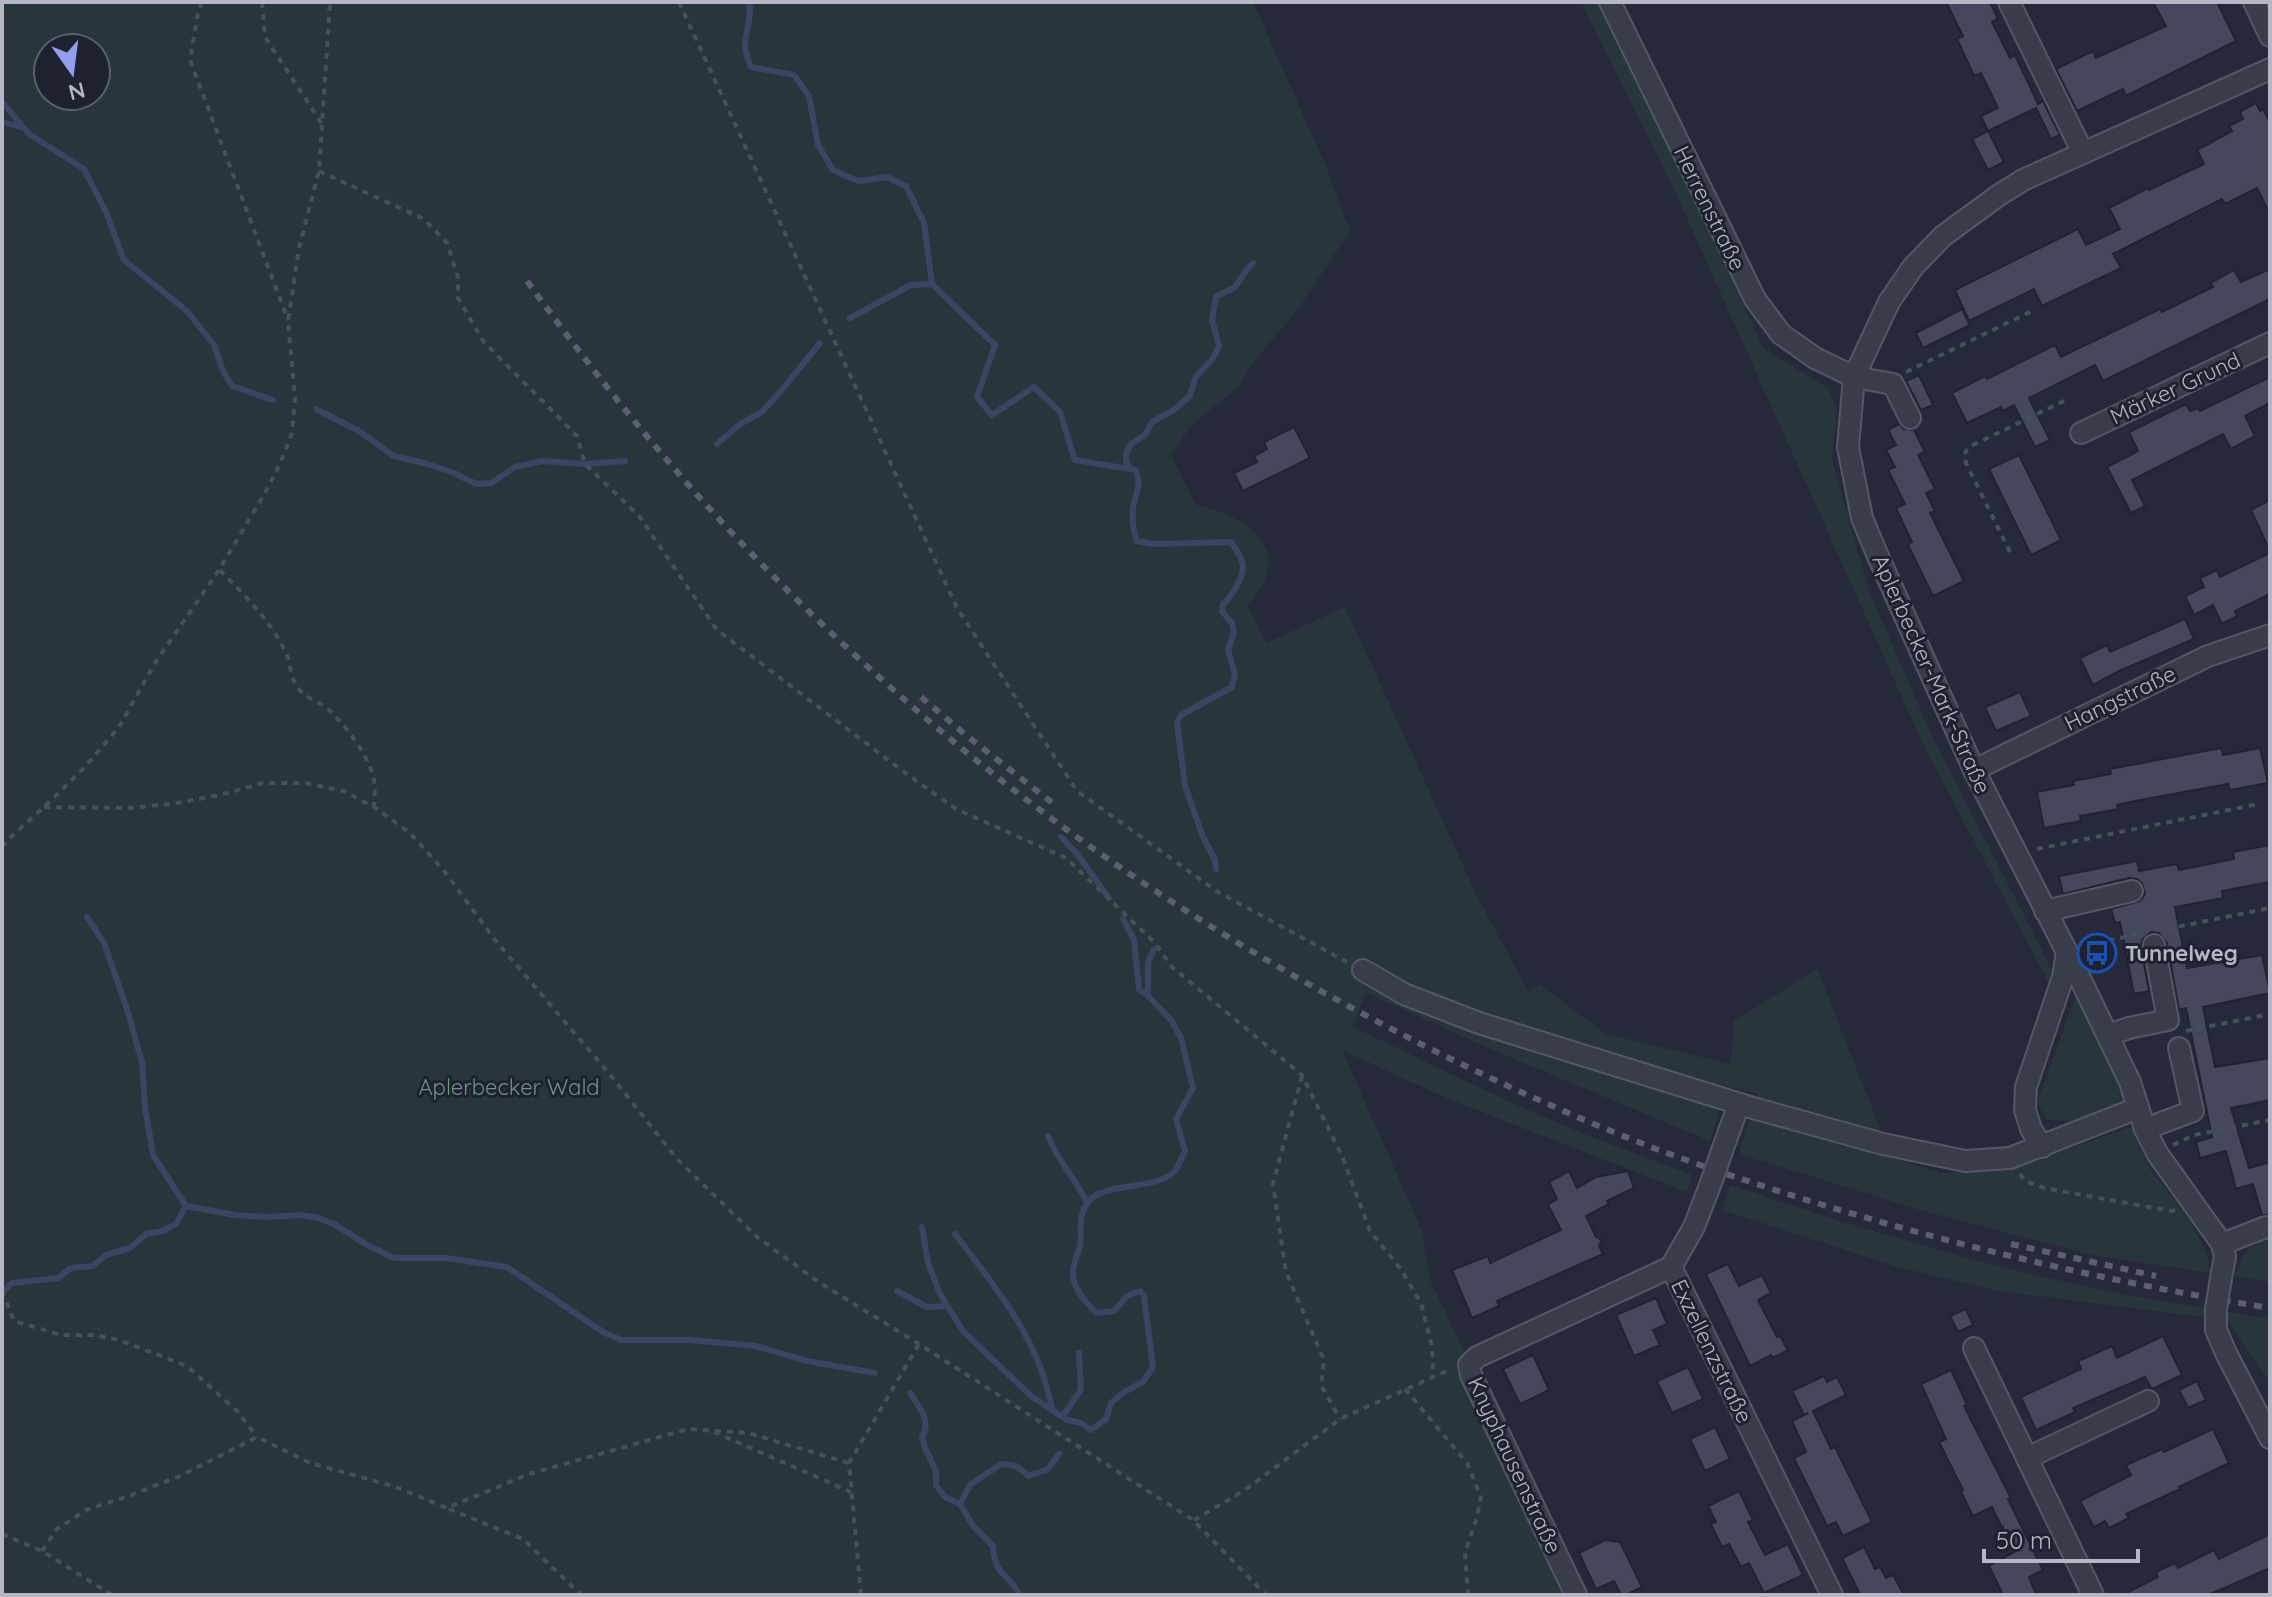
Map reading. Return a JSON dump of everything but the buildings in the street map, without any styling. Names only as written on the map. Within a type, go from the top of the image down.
[{"type":"street","name":"Herrenstraße","points":[[1610,2],[1755,299],[1781,334],[1815,358],[1854,377],[1893,384]]},
{"type":"street","points":[[2009,2],[2083,153]]},
{"type":"street","points":[[2254,2],[2270,36]]},
{"type":"street","name":"Aplerbecker-Mark-Straße","points":[[2222,1244],[2157,1153],[2108,1035],[1974,770],[1862,518],[1848,447],[1854,377],[1889,302],[1913,267],[1943,236],[2011,187],[2270,69]]},
{"type":"street","name":"Märker Grund","points":[[2081,433],[2270,343]]},
{"type":"street","points":[[1893,384],[1910,418]]},
{"type":"street","name":"Hangstraße","points":[[1974,770],[2208,656],[2270,635]]},
{"type":"street","points":[[2045,911],[2132,891]]},
{"type":"street","points":[[2108,1035],[2168,1020],[2154,945]]},
{"type":"street","points":[[2042,1147],[2031,1129],[2025,1110],[2026,1087],[2063,977],[2067,952]]},
{"type":"street","points":[[1363,970],[1404,994],[1479,1023],[1739,1104],[1883,1144],[1965,1161],[2010,1158],[2138,1108]]},
{"type":"street","points":[[2145,1129],[2193,1111],[2183,1040]]},
{"type":"street","name":"Exzellenzstraße","points":[[1739,1104],[1694,1227],[1671,1267],[1832,1595]]},
{"type":"street","points":[[2270,1228],[2222,1244],[2225,1257],[2216,1309],[2216,1330],[2270,1438]]},
{"type":"street","name":"Knyphausenstraße","points":[[1576,1595],[1477,1388],[1469,1365],[1477,1357],[1671,1267]]},
{"type":"street","points":[[1974,1348],[2093,1595]]},
{"type":"street","points":[[2027,1458],[2148,1401]]},
{"type":"path","points":[[202,2],[190,60],[288,321]]},
{"type":"path","points":[[262,2],[265,37],[323,126]]},
{"type":"path","points":[[2,847],[83,769],[119,727],[155,663],[219,570],[280,464],[292,433],[295,398],[288,321],[299,248],[319,171],[330,2]]},
{"type":"path","points":[[679,2],[957,608],[1077,791],[1218,892],[1363,970]]},
{"type":"path","points":[[319,171],[424,219],[447,243],[458,277],[458,298],[483,341],[577,436],[585,464],[639,516],[717,630],[956,809],[1066,858],[1154,942],[1172,967],[1302,1075],[1342,1156],[1370,1231],[1400,1268],[1421,1303],[1432,1347],[1433,1376]]},
{"type":"path","points":[[1893,384],[1905,373],[2032,311]]},
{"type":"path","points":[[2010,552],[1966,463],[1964,453],[1975,444],[2066,400]]},
{"type":"path","points":[[219,570],[274,632],[287,655],[297,687],[307,697],[325,706],[362,752],[373,775],[374,807]]},
{"type":"path","points":[[44,807],[129,808],[171,804],[263,783],[305,783],[344,791],[374,807],[410,833],[445,872],[495,940],[612,1077],[677,1159],[757,1237],[820,1283],[1193,1520],[1266,1595]]},
{"type":"path","points":[[2016,855],[2258,804]]},
{"type":"path","points":[[2183,1040],[2270,1014]]},
{"type":"path","points":[[1302,1075],[1273,1184],[1286,1272],[1324,1360],[1321,1385],[1340,1419]]},
{"type":"path","points":[[2157,1153],[2194,1135],[2270,1120]]},
{"type":"path","points":[[2010,1158],[2025,1181],[2044,1188],[2171,1211],[2195,1208]]},
{"type":"path","points":[[2,1291],[14,1321],[61,1335],[95,1335],[119,1340],[187,1366],[237,1411],[257,1437],[310,1463],[393,1486],[523,1539],[581,1595]]},
{"type":"path","points":[[861,1595],[849,1463],[919,1344]]},
{"type":"path","points":[[1193,1520],[1245,1490],[1340,1419],[1433,1376],[1469,1365]]},
{"type":"path","points":[[1405,1389],[1467,1463],[1481,1497],[1465,1553],[1468,1595]]},
{"type":"path","points":[[447,1508],[529,1474],[688,1429],[748,1433],[849,1463]]},
{"type":"path","points":[[711,1430],[851,1492]]},
{"type":"path","points":[[42,1551],[57,1529],[86,1510],[180,1476],[257,1437]]},
{"type":"path","points":[[2,1534],[42,1551],[112,1595]]},
{"type":"green space","name":"Aplerbecker Wald","points":[[2,2],[1253,2],[1324,162],[1350,231],[1300,306],[1249,368],[1240,385],[1190,427],[1171,455],[1196,505],[1234,518],[1261,539],[1268,553],[1268,569],[1262,586],[1247,605],[1267,643],[1345,607],[1477,896],[1529,993],[1539,984],[1606,1034],[1731,1064],[1734,1021],[1817,969],[1881,1131],[1845,1124],[1845,1144],[1942,1173],[2004,1171],[2131,1127],[2149,1167],[2195,1230],[2208,1258],[2211,1273],[2091,1255],[1920,1210],[1739,1154],[1757,1094],[1726,1086],[1710,1141],[1481,1045],[1366,992],[1353,1027],[1503,1099],[1692,1175],[1687,1192],[1446,1098],[1342,1050],[1422,1231],[1430,1280],[1464,1351],[1462,1370],[1571,1595],[2,1595]]},
{"type":"green space","points":[[1581,2],[1613,2],[1603,13],[1668,140],[1763,348],[1829,389],[1837,410],[1832,460],[1869,591],[1932,736],[2051,968],[2050,985],[1923,744],[1673,187]]},
{"type":"green space","points":[[2076,996],[2127,1100],[2070,1122],[2046,1119],[2037,1102]]},
{"type":"green space","points":[[1730,1185],[1964,1257],[2084,1286],[2204,1308],[2203,1317],[1999,1291],[1901,1268],[1722,1210]]},
{"type":"green space","points":[[2268,1239],[2270,1282],[2234,1276],[2246,1250]]},
{"type":"green space","points":[[2228,1312],[2270,1319],[2270,1383],[2227,1320]]},
{"type":"waterway","points":[[749,2],[745,48],[751,67],[794,75],[809,96],[818,145],[833,170],[858,181],[887,177],[906,186],[924,223],[932,284],[995,345],[977,397],[992,415],[1034,387],[1060,412],[1075,460],[1135,470],[1138,484],[1133,516],[1137,541],[1153,544],[1231,542],[1239,555],[1243,565],[1241,576],[1223,604],[1222,611],[1232,623],[1234,633],[1228,650],[1235,674],[1232,687],[1181,715],[1177,723],[1185,786],[1216,869]]},
{"type":"waterway","points":[[2,102],[29,134],[84,169],[106,212],[124,260],[187,311],[214,345],[232,386],[273,400]]},
{"type":"waterway","points":[[2,122],[21,127]]},
{"type":"waterway","points":[[1130,468],[1126,453],[1131,444],[1145,435],[1152,422],[1174,410],[1190,396],[1196,376],[1212,360],[1219,346],[1212,320],[1216,297],[1235,287],[1253,263]]},
{"type":"waterway","points":[[850,318],[911,285],[932,284]]},
{"type":"waterway","points":[[717,444],[740,424],[762,412],[820,343]]},
{"type":"waterway","points":[[316,409],[359,431],[394,456],[454,473],[476,484],[491,483],[515,467],[542,461],[585,464],[625,461]]},
{"type":"waterway","points":[[1061,837],[1109,898]]},
{"type":"waterway","points":[[87,917],[104,943],[142,1062],[153,1155],[186,1206],[235,1215],[318,1218],[394,1258],[446,1258],[507,1267],[603,1332],[621,1340],[690,1340],[756,1346],[807,1361],[875,1373]]},
{"type":"waterway","points":[[1123,919],[1134,940],[1139,990],[1148,995]]},
{"type":"waterway","points":[[922,1227],[928,1263],[940,1294],[963,1331],[1031,1396],[1067,1420],[1081,1423],[1091,1430],[1106,1419],[1111,1403],[1143,1382],[1153,1367],[1144,1296],[1140,1291],[1127,1296],[1114,1311],[1096,1313],[1077,1289],[1073,1271],[1080,1246],[1081,1219],[1087,1203],[1096,1195],[1108,1191],[1162,1179],[1175,1171],[1185,1151],[1176,1119],[1193,1088],[1181,1038],[1171,1020],[1148,996],[1148,962],[1154,949]]},
{"type":"waterway","points":[[1048,1136],[1087,1203]]},
{"type":"waterway","points":[[2,1292],[12,1283],[58,1278],[71,1268],[93,1266],[106,1255],[130,1248],[146,1234],[163,1231],[176,1224],[186,1206]]},
{"type":"waterway","points":[[955,1234],[1015,1316],[1038,1361],[1052,1410]]},
{"type":"waterway","points":[[897,1291],[927,1307],[947,1306]]},
{"type":"waterway","points":[[1062,1417],[1081,1390],[1079,1353]]},
{"type":"waterway","points":[[910,1393],[925,1420],[922,1437],[936,1471],[936,1485],[945,1497],[960,1504]]},
{"type":"waterway","points":[[960,1504],[970,1485],[1001,1464],[1016,1466],[1029,1476],[1048,1469],[1059,1454]]},
{"type":"waterway","points":[[960,1504],[973,1526],[993,1546],[996,1564],[1020,1595]]},
{"type":"railway","points":[[527,281],[644,433],[695,493],[843,644],[921,714],[1017,793],[1136,878],[1260,956],[1483,1075],[1607,1130],[1703,1166],[1842,1211],[1984,1249],[2126,1282],[2270,1308]]},
{"type":"railway","points":[[921,697],[1055,805]]},
{"type":"railway","points":[[2011,1244],[2156,1276]]},
{"type":"place","name":"Tunnelweg","points":[[2097,953]]}]
